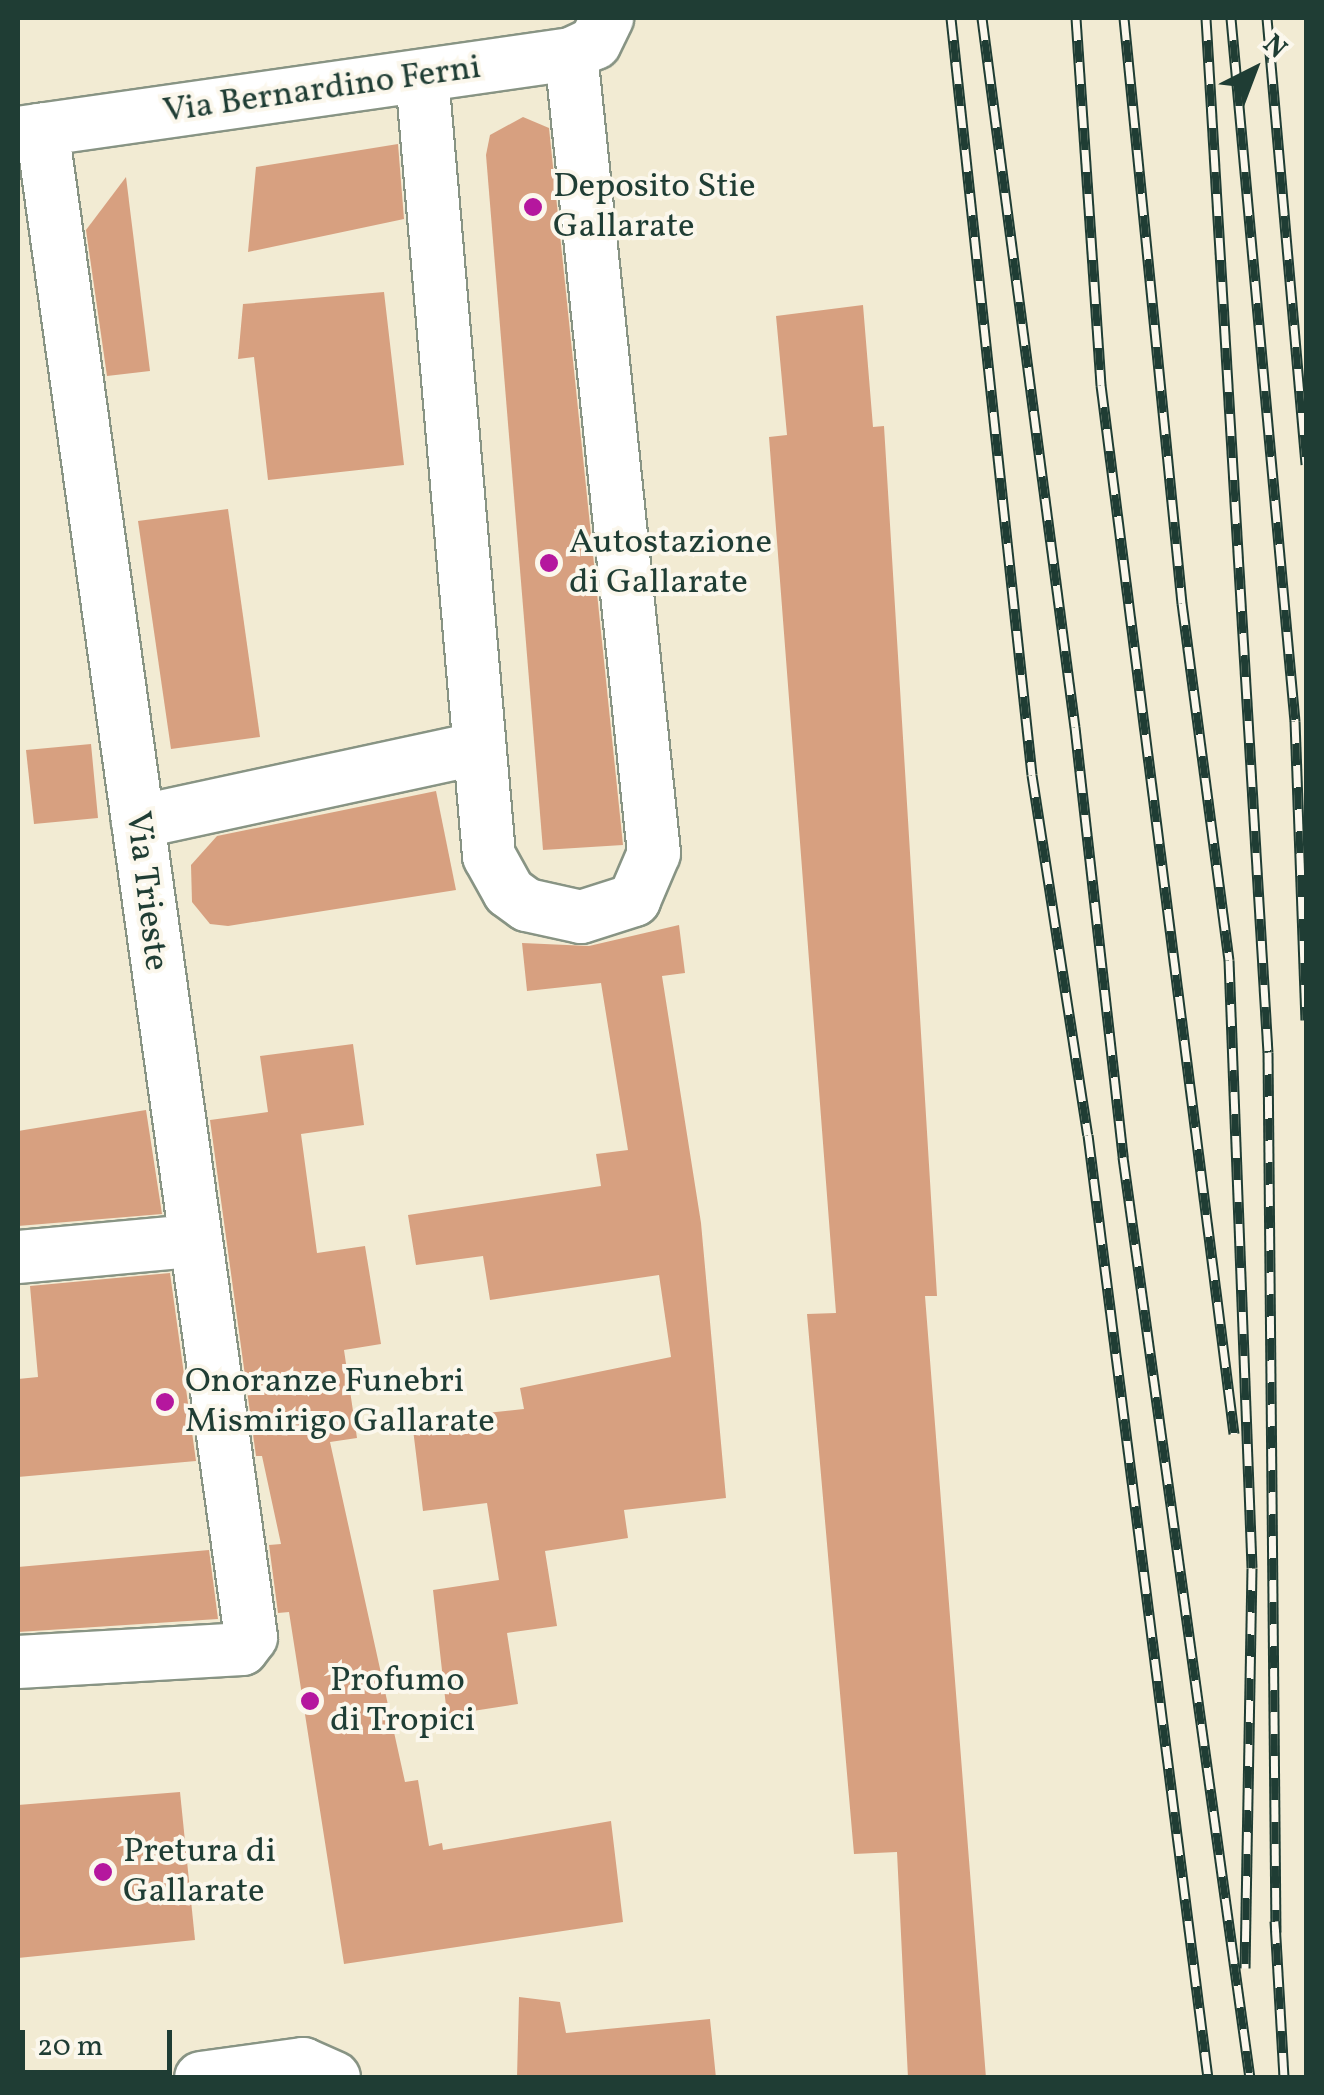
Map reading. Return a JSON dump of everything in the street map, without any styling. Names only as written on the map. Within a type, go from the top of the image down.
[{"type":"street","points":[[422,77],[489,856],[509,892],[551,915],[581,917],[634,900],[654,853],[571,54],[595,43],[607,18]]},
{"type":"street","name":"Via Bernardino Ferni","points":[[30,131],[571,54]]},
{"type":"street","name":"Via Trieste","points":[[18,1662],[242,1649],[251,1637],[192,1240],[138,822],[30,131]]},
{"type":"street","points":[[138,822],[477,749]]},
{"type":"street","points":[[18,1258],[192,1240]]},
{"type":"street","points":[[202,2078],[303,2064],[334,2078]]},
{"type":"building","points":[[523,117],[549,128],[623,845],[543,850],[486,155],[490,135]]},
{"type":"building","points":[[398,144],[404,219],[248,252],[256,167]]},
{"type":"building","points":[[126,177],[150,371],[107,376],[86,230]]},
{"type":"building","points":[[384,292],[404,465],[268,480],[254,357],[238,359],[243,304]]},
{"type":"building","points":[[863,305],[873,427],[884,426],[937,1296],[925,1296],[986,2078],[908,2078],[897,1852],[854,1854],[807,1314],[836,1313],[769,437],[787,435],[776,316]]},
{"type":"building","points":[[228,509],[260,737],[171,749],[138,521]]},
{"type":"building","points":[[91,744],[98,818],[34,824],[26,750]]},
{"type":"building","points":[[436,791],[456,890],[228,926],[210,924],[192,902],[191,865],[217,836]]},
{"type":"building","points":[[679,925],[685,973],[662,976],[701,1223],[726,1498],[624,1510],[628,1538],[545,1551],[557,1626],[507,1633],[518,1704],[447,1715],[433,1590],[499,1580],[487,1503],[423,1511],[412,1421],[524,1409],[520,1388],[671,1357],[659,1275],[490,1300],[483,1256],[416,1265],[408,1215],[601,1186],[596,1154],[628,1150],[601,983],[527,991],[522,943],[589,946]]},
{"type":"building","points":[[353,1044],[364,1125],[301,1134],[317,1253],[365,1246],[381,1344],[344,1350],[357,1438],[330,1442],[405,1782],[418,1780],[429,1846],[442,1843],[443,1850],[611,1821],[623,1922],[344,1964],[289,1612],[278,1613],[269,1545],[281,1544],[262,1456],[256,1456],[210,1120],[268,1112],[260,1056]]},
{"type":"building","points":[[146,1110],[162,1214],[18,1226],[18,1131]]},
{"type":"building","points":[[170,1273],[196,1461],[18,1477],[18,1379],[38,1377],[30,1286]]},
{"type":"building","points":[[209,1550],[218,1619],[18,1632],[18,1567]]},
{"type":"building","name":"Pretura di Gallarate","points":[[180,1792],[195,1940],[18,1958],[18,1805]]},
{"type":"building","points":[[519,1997],[560,2002],[566,2033],[710,2019],[716,2078],[517,2078]]},
{"type":"railway","points":[[951,18],[1032,775],[1088,1135],[1208,2078]]},
{"type":"railway","points":[[982,18],[1075,727],[1123,1157],[1250,2078]]},
{"type":"railway","points":[[1076,18],[1101,385],[1234,1434]]},
{"type":"railway","points":[[1124,18],[1182,603],[1229,960],[1252,1568],[1245,1968]]},
{"type":"railway","points":[[1206,18],[1268,1052],[1276,1932]]},
{"type":"railway","points":[[1231,18],[1295,721],[1306,1020]]},
{"type":"railway","points":[[1267,18],[1306,464]]},
{"type":"railway","points":[[1275,1921],[1284,2078]]},
{"type":"place","name":"Deposito Stie Gallarate","points":[[533,207]]},
{"type":"place","name":"Autostazione di Gallarate","points":[[549,563]]},
{"type":"place","name":"Onoranze Funebri Mismirigo Gallarate","points":[[165,1402]]},
{"type":"place","name":"Profumo di Tropici","points":[[310,1701]]},
{"type":"place","name":"Pretura di Gallarate","points":[[103,1872]]}]
